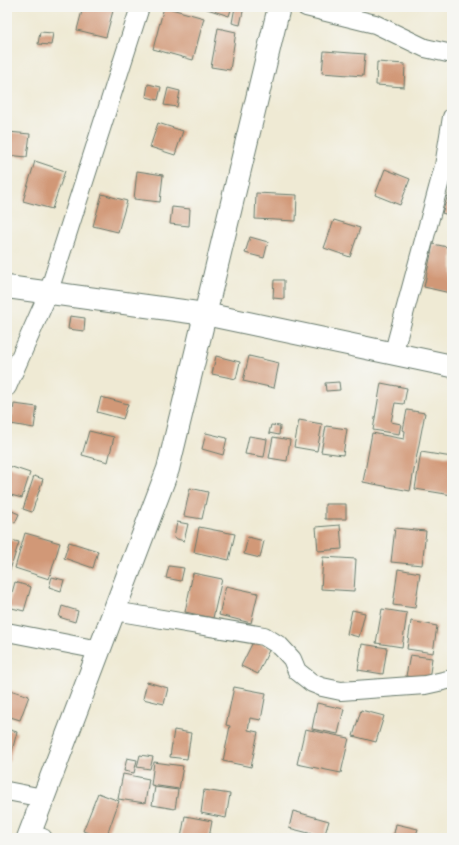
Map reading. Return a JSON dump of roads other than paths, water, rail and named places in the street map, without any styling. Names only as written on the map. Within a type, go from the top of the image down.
[{"type":"main road","points":[[33,837],[43,798],[168,469],[278,7]]},
{"type":"main road","points":[[7,288],[205,314],[452,366]]},
{"type":"street","points":[[7,387],[48,294],[140,7]]},
{"type":"street","points":[[306,7],[375,24],[425,48],[452,54]]},
{"type":"street","points":[[394,355],[444,166],[450,139],[452,117]]},
{"type":"street","points":[[114,611],[264,636],[280,646],[292,659],[297,671],[312,683],[332,690],[341,691],[425,685],[452,679]]},
{"type":"street","points":[[7,632],[99,650]]},
{"type":"street","points":[[7,790],[43,798]]}]
